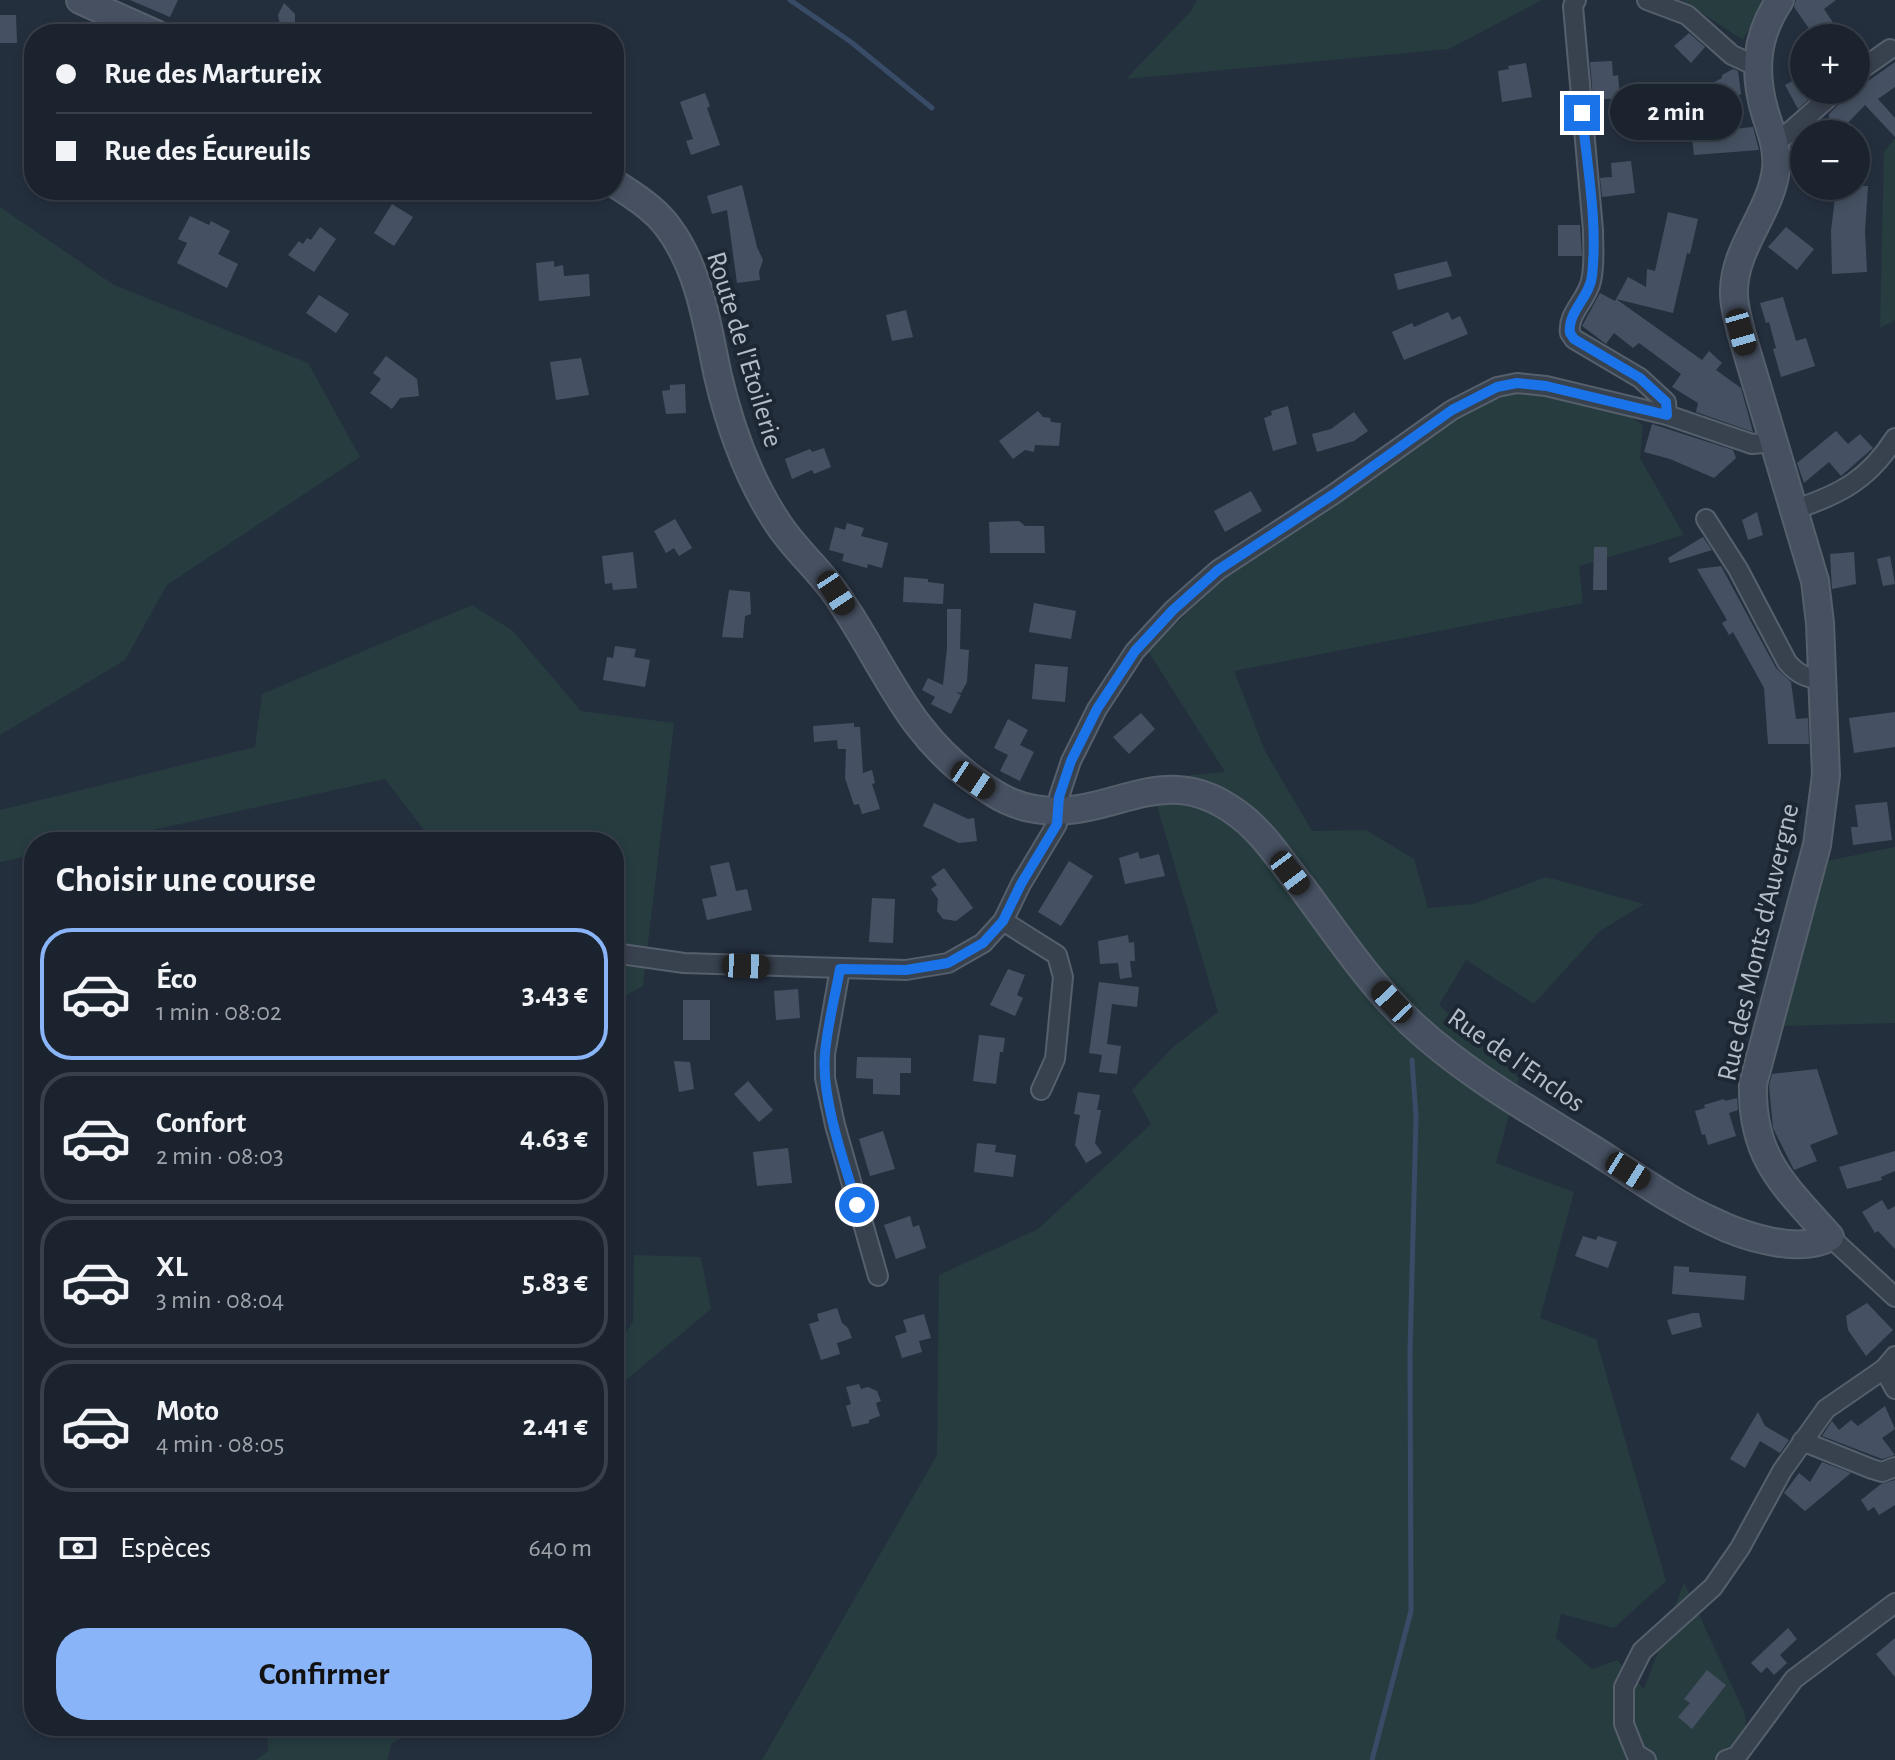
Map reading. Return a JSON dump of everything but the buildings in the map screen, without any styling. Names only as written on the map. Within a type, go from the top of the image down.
[{"type":"street","points":[[80,0],[134,24]]},
{"type":"street","points":[[1576,0],[1573,6],[1593,230],[1591,281],[1572,318],[1570,333],[1574,339],[1640,378],[1666,402],[1667,415]]},
{"type":"street","points":[[1647,0],[1687,15],[1732,55],[1756,66]]},
{"type":"street","name":"Rue des Monts d'Auvergne","points":[[1780,0],[1768,17],[1758,46],[1756,66],[1760,95],[1777,156],[1775,173],[1770,193],[1741,257],[1734,290],[1741,332],[1815,581],[1826,775],[1817,845],[1753,1084],[1752,1110],[1755,1131],[1784,1185],[1830,1237],[1894,1292]]},
{"type":"street","points":[[1870,63],[1890,49]]},
{"type":"street","points":[[1774,140],[1785,136],[1821,104]]},
{"type":"street","name":"Route de l'Etoilerie","points":[[624,189],[665,222],[694,273],[719,378],[743,460],[777,523],[836,593],[892,689],[945,757],[1002,799],[1034,809],[1059,810]]},
{"type":"street","points":[[624,954],[684,963],[906,970],[948,963],[983,943],[1003,921],[1057,824],[1059,797],[1071,761],[1097,709],[1135,651],[1173,610],[1218,570],[1334,494],[1452,410],[1497,387],[1517,383],[1546,386],[1667,415],[1752,444],[1774,439]]},
{"type":"street","points":[[1796,509],[1856,482],[1872,469],[1895,438]]},
{"type":"street","points":[[1706,519],[1738,569],[1787,662],[1796,673],[1823,680]]},
{"type":"street","name":"Rue de l'Enclos","points":[[1059,810],[1150,790],[1182,788],[1212,797],[1242,816],[1274,851],[1372,981],[1402,1013],[1463,1066],[1713,1222],[1777,1243],[1820,1243],[1830,1237]]},
{"type":"street","points":[[1003,921],[1057,955],[1063,977],[1055,1059],[1041,1090]]},
{"type":"street","points":[[840,969],[825,1054],[825,1078],[835,1125],[878,1276]]},
{"type":"street","points":[[1646,1760],[1636,1754],[1624,1724],[1624,1687],[1642,1651],[1713,1587],[1740,1548],[1782,1471],[1826,1409],[1890,1362],[1895,1389]]},
{"type":"street","points":[[1802,1441],[1882,1472],[1895,1467]]},
{"type":"street","points":[[1726,1760],[1737,1756],[1794,1679],[1895,1603]]},
{"type":"green space","points":[[1197,0],[1542,0],[1449,49],[1126,79],[1191,11]]},
{"type":"green space","points":[[1682,0],[1764,0],[1743,40]]},
{"type":"green space","points":[[1895,138],[1895,320],[1880,328],[1884,152]]},
{"type":"green space","points":[[0,207],[114,285],[308,363],[360,457],[167,585],[125,660],[0,735]]},
{"type":"green space","points":[[1516,389],[1623,412],[1643,425],[1640,458],[1684,535],[1579,566],[1583,603],[1234,671],[1265,751],[1312,831],[1366,830],[1414,859],[1428,908],[1473,904],[1546,877],[1644,904],[1600,931],[1534,1004],[1466,960],[1439,1005],[1519,1078],[1496,1163],[1574,1192],[1540,1318],[1596,1339],[1666,1581],[1614,1628],[1561,1614],[1556,1638],[1592,1669],[1617,1660],[1644,1689],[1684,1582],[1745,1714],[1748,1760],[762,1760],[937,1455],[939,1275],[1038,1229],[1151,1124],[1132,1090],[1173,1047],[1218,1012],[1149,779],[1225,772],[1148,651],[1228,574],[1458,412]]},
{"type":"green space","points":[[472,605],[513,631],[581,711],[674,723],[643,986],[624,996],[624,832],[425,832],[385,779],[144,832],[24,832],[24,857],[0,862],[0,810],[255,747],[262,694]]},
{"type":"green space","points":[[1895,847],[1895,1023],[1783,1026],[1826,861]]},
{"type":"green space","points":[[634,1255],[701,1257],[711,1309],[624,1382],[624,1334],[633,1322]]},
{"type":"green space","points":[[267,1736],[406,1736],[391,1744],[388,1760],[256,1760],[268,1751]]},
{"type":"waterway","points":[[790,0],[851,42],[932,108]]},
{"type":"waterway","points":[[1372,1760],[1411,1611],[1410,1352],[1416,1117],[1412,1060]]},
{"type":"route","points":[[857,1205],[825,1078],[825,1054],[840,969],[906,970],[948,963],[983,943],[1003,921],[1057,824],[1059,797],[1071,761],[1097,709],[1135,651],[1173,610],[1218,570],[1334,494],[1452,410],[1497,387],[1517,383],[1546,386],[1667,415],[1666,402],[1640,378],[1574,339],[1570,333],[1572,318],[1591,281],[1593,258],[1582,113]]}]
